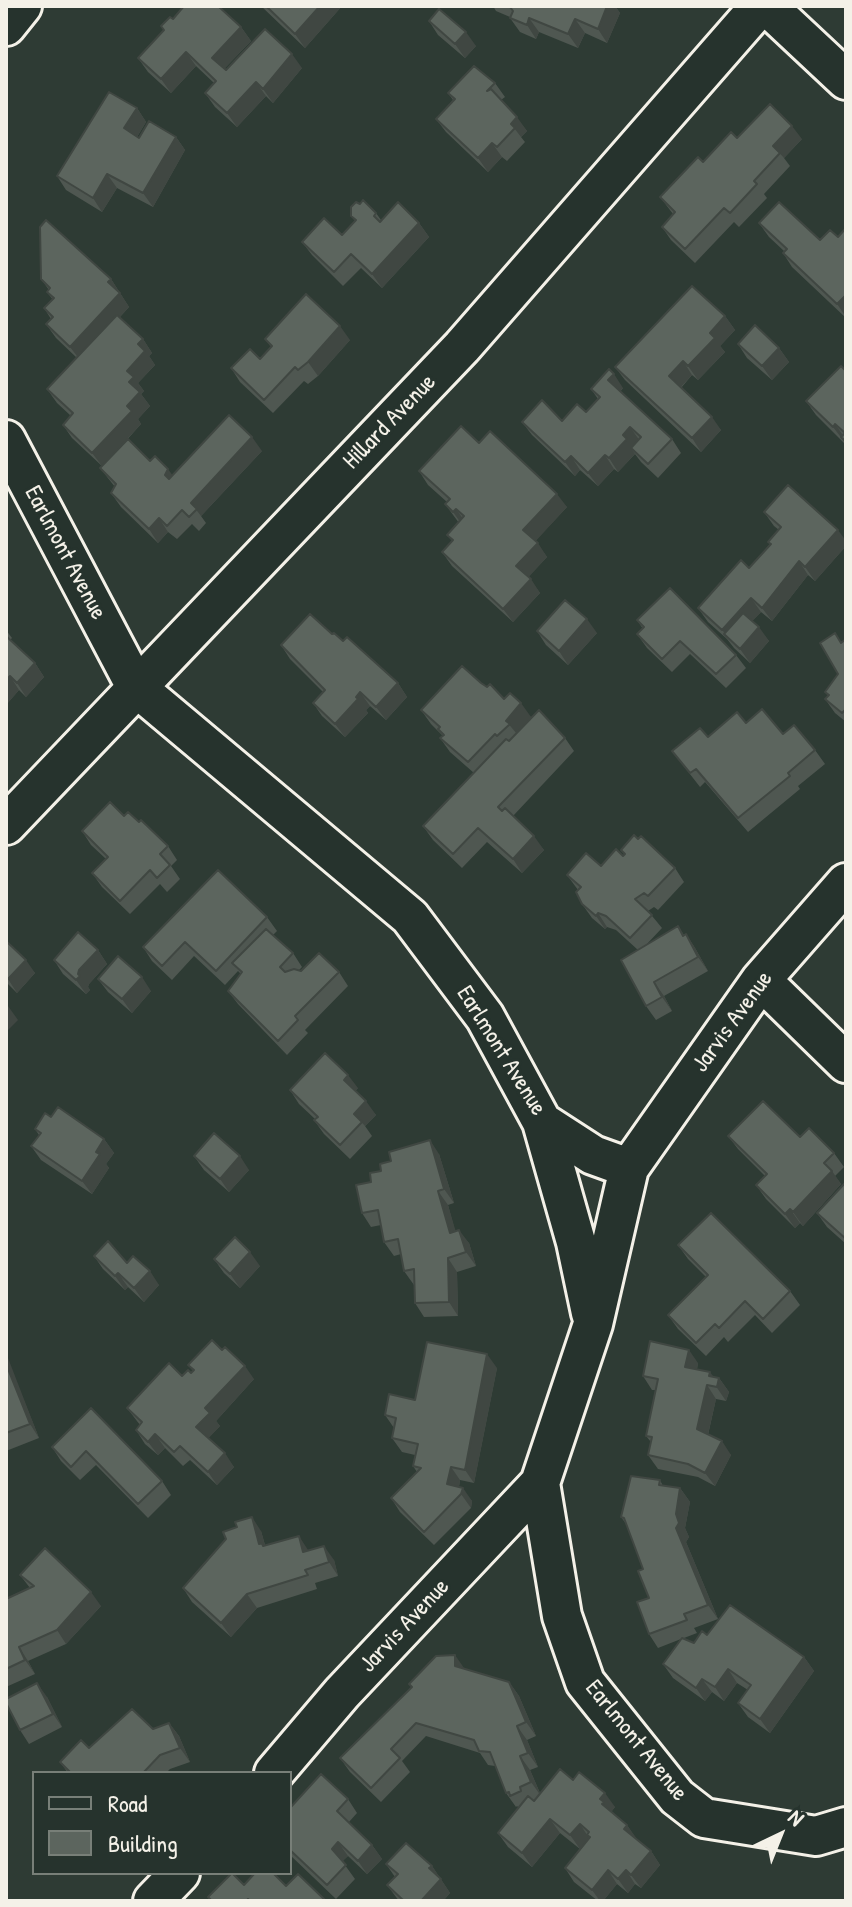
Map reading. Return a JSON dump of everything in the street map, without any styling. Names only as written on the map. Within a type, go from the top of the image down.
[{"type":"street","points":[[6,26],[22,6]]},
{"type":"street","name":"Hillard Avenue","points":[[6,825],[462,347],[760,6]]},
{"type":"street","points":[[767,6],[846,80]]},
{"type":"street","name":"Earlmont Avenue","points":[[6,440],[136,687],[410,917],[485,1017],[542,1122],[593,1155],[629,1168],[593,1324],[540,1483],[562,1616],[585,1682],[677,1797],[704,1818],[816,1836],[846,1827]]},
{"type":"street","name":"Jarvis Avenue","points":[[629,1168],[761,980],[846,883]]},
{"type":"street","points":[[761,980],[846,1063]]},
{"type":"street","points":[[542,1122],[576,1242],[593,1324]]},
{"type":"street","name":"Jarvis Avenue","points":[[276,1771],[342,1693],[540,1483]]},
{"type":"street","points":[[153,1901],[178,1875]]},
{"type":"building","points":[[184,6],[218,6],[241,27],[212,58],[226,70],[265,29],[292,54],[263,89],[256,82],[227,113],[205,93],[216,81],[186,52],[161,79],[138,58],[164,30],[161,26],[170,17],[173,19]]},
{"type":"building","points":[[266,6],[320,6],[295,34]]},
{"type":"building","points":[[508,6],[607,6],[598,29],[575,19],[568,34],[529,18],[527,25],[510,18],[513,11]]},
{"type":"building","points":[[439,9],[466,32],[455,44],[429,21]]},
{"type":"building","points":[[474,66],[495,83],[487,91],[491,89],[517,117],[511,124],[515,128],[497,147],[492,143],[478,158],[436,119],[455,99],[448,93]]},
{"type":"building","points":[[109,92],[137,108],[124,128],[139,138],[149,121],[176,137],[143,193],[107,174],[93,198],[57,176]]},
{"type":"building","points":[[770,104],[792,126],[773,146],[780,153],[730,213],[724,208],[685,249],[662,227],[675,212],[660,197],[698,157],[703,162],[731,132],[737,138]]},
{"type":"building","points":[[363,200],[380,222],[398,202],[419,223],[372,274],[351,254],[334,272],[302,242],[324,218],[342,235],[356,220],[351,216],[351,207]]},
{"type":"building","points":[[779,202],[820,240],[830,230],[838,237],[846,228],[846,295],[837,304],[783,253],[787,249],[759,223]]},
{"type":"building","points":[[46,220],[111,279],[108,282],[120,293],[70,347],[46,324],[53,317],[44,308],[54,298],[41,279],[40,227]]},
{"type":"building","points":[[692,286],[725,316],[710,333],[715,338],[688,366],[683,361],[669,376],[712,417],[692,438],[615,367]]},
{"type":"building","points":[[306,294],[340,326],[308,362],[298,370],[295,367],[264,400],[231,368],[250,349],[260,359],[272,346],[265,339]]},
{"type":"building","points":[[117,315],[143,339],[138,344],[145,351],[127,371],[134,377],[129,382],[140,392],[127,406],[132,411],[92,453],[63,425],[73,413],[47,389]]},
{"type":"building","points":[[755,325],[779,348],[762,366],[738,344]]},
{"type":"building","points":[[841,366],[846,371],[846,442],[841,437],[845,433],[835,424],[833,427],[806,401]]},
{"type":"building","points":[[609,369],[614,374],[608,380],[672,439],[648,464],[631,448],[641,437],[630,427],[623,435],[627,439],[609,458],[605,455],[588,473],[571,456],[565,462],[522,422],[542,400],[562,421],[577,404],[586,412],[600,397],[591,389]]},
{"type":"building","points":[[229,415],[252,437],[191,503],[197,509],[189,517],[182,510],[167,526],[159,518],[149,529],[111,493],[116,484],[100,468],[128,439],[150,461],[155,456],[168,469],[165,475],[169,479]]},
{"type":"building","points":[[461,426],[479,443],[490,431],[557,494],[523,530],[538,543],[516,566],[531,579],[503,609],[442,552],[453,540],[447,535],[464,516],[456,509],[453,512],[445,504],[450,499],[419,471]]},
{"type":"building","points":[[788,485],[838,530],[805,567],[799,561],[762,608],[751,598],[722,630],[698,608],[741,560],[749,568],[771,544],[768,542],[781,527],[764,512]]},
{"type":"building","points":[[670,588],[736,655],[716,674],[680,641],[662,659],[637,634],[644,627],[637,620]]},
{"type":"building","points":[[565,600],[587,619],[559,651],[537,631]]},
{"type":"building","points":[[743,613],[759,627],[740,649],[724,634]]},
{"type":"building","points":[[310,614],[343,641],[347,637],[398,683],[376,707],[360,692],[356,697],[358,699],[335,724],[313,703],[325,690],[281,645]]},
{"type":"building","points":[[835,633],[841,643],[846,639],[846,709],[842,713],[825,699],[829,695],[825,692],[838,674],[820,643]]},
{"type":"building","points":[[6,636],[35,663],[17,683],[10,676],[6,680]]},
{"type":"building","points":[[462,666],[487,687],[490,684],[504,699],[510,693],[521,703],[506,721],[510,724],[497,736],[495,734],[468,762],[440,738],[444,735],[438,729],[440,727],[421,710]]},
{"type":"building","points":[[762,709],[783,734],[794,725],[815,750],[788,773],[790,776],[738,818],[696,769],[690,773],[672,751],[700,728],[708,737],[737,712],[746,723]]},
{"type":"building","points":[[539,710],[565,738],[498,807],[502,811],[505,808],[534,836],[513,859],[478,828],[453,854],[423,826],[506,739],[509,741]]},
{"type":"building","points":[[110,802],[124,816],[128,812],[139,822],[141,820],[168,846],[160,854],[170,865],[157,878],[150,870],[120,901],[92,873],[108,857],[82,831]]},
{"type":"building","points":[[634,835],[638,839],[641,836],[675,868],[648,896],[644,893],[635,899],[652,915],[630,938],[606,916],[598,913],[596,916],[582,904],[576,892],[581,887],[567,875],[586,853],[601,866],[616,849],[623,856],[625,854],[621,850]]},
{"type":"building","points":[[218,870],[267,917],[216,971],[185,942],[162,966],[143,947]]},
{"type":"building","points":[[678,926],[698,957],[654,982],[662,997],[646,1006],[621,960]]},
{"type":"building","points":[[266,929],[293,953],[280,967],[285,972],[294,969],[301,971],[319,953],[339,972],[295,1016],[298,1020],[278,1041],[228,991],[242,972],[232,963]]},
{"type":"building","points":[[78,932],[98,950],[79,970],[80,976],[76,980],[54,960]]},
{"type":"building","points":[[6,941],[26,960],[8,979],[6,977]]},
{"type":"building","points":[[118,956],[142,977],[122,999],[98,979]]},
{"type":"building","points":[[325,1053],[348,1075],[344,1080],[366,1101],[354,1114],[362,1122],[340,1145],[314,1120],[318,1117],[290,1090]]},
{"type":"building","points":[[763,1101],[800,1137],[809,1128],[834,1153],[824,1163],[832,1171],[793,1212],[790,1209],[785,1214],[756,1185],[767,1174],[728,1136]]},
{"type":"building","points":[[58,1107],[104,1139],[96,1152],[100,1154],[82,1181],[31,1146],[41,1133],[35,1129],[45,1113],[51,1117]]},
{"type":"building","points":[[214,1133],[240,1156],[220,1179],[194,1156]]},
{"type":"building","points":[[430,1140],[444,1189],[438,1191],[450,1233],[459,1230],[466,1252],[448,1258],[449,1302],[415,1303],[414,1269],[404,1271],[398,1239],[384,1242],[378,1210],[362,1213],[356,1185],[371,1182],[370,1173],[381,1171],[380,1164],[391,1161],[389,1152]]},
{"type":"building","points":[[846,1182],[846,1239],[817,1213]]},
{"type":"building","points":[[711,1213],[790,1291],[763,1319],[745,1301],[719,1328],[715,1324],[696,1343],[668,1315],[708,1275],[678,1245]]},
{"type":"building","points":[[235,1237],[250,1252],[230,1274],[214,1259]]},
{"type":"building","points":[[108,1241],[127,1263],[133,1256],[150,1271],[134,1288],[118,1273],[115,1276],[94,1256]]},
{"type":"building","points":[[212,1340],[222,1350],[225,1347],[245,1366],[205,1408],[210,1413],[196,1427],[225,1453],[208,1472],[180,1446],[174,1452],[155,1434],[148,1442],[136,1430],[142,1422],[127,1408],[169,1363],[182,1376],[188,1370],[191,1373],[194,1370],[188,1365]]},
{"type":"building","points":[[650,1341],[689,1350],[685,1367],[710,1372],[709,1376],[719,1378],[717,1387],[707,1385],[697,1429],[722,1441],[705,1473],[688,1464],[648,1455],[652,1437],[646,1436],[658,1379],[643,1376]]},
{"type":"building","points":[[427,1342],[487,1354],[465,1470],[451,1467],[447,1484],[463,1488],[461,1494],[424,1532],[391,1498],[421,1468],[413,1466],[418,1444],[392,1438],[396,1418],[385,1415],[389,1394],[415,1400]]},
{"type":"building","points":[[6,1364],[30,1424],[6,1433]]},
{"type":"building","points":[[91,1408],[162,1481],[138,1504],[86,1451],[71,1467],[52,1447]]},
{"type":"building","points":[[631,1476],[660,1480],[659,1485],[680,1488],[676,1514],[679,1523],[676,1528],[708,1605],[684,1614],[687,1620],[649,1634],[637,1602],[649,1598],[638,1571],[643,1569],[621,1517]]},
{"type":"building","points":[[252,1517],[259,1544],[263,1546],[299,1536],[303,1552],[324,1546],[329,1562],[305,1570],[308,1575],[247,1594],[221,1623],[183,1588],[226,1539],[223,1532],[237,1527],[235,1522]]},
{"type":"building","points":[[45,1548],[91,1592],[57,1630],[19,1647],[25,1660],[6,1669],[6,1599],[34,1586],[20,1575]]},
{"type":"building","points":[[730,1605],[804,1657],[760,1719],[738,1703],[751,1685],[728,1669],[715,1687],[702,1679],[696,1688],[663,1664],[682,1638],[694,1643],[702,1631],[707,1635]]},
{"type":"building","points":[[455,1655],[455,1666],[509,1682],[526,1722],[517,1726],[528,1753],[520,1756],[531,1782],[510,1796],[509,1792],[506,1793],[490,1752],[479,1751],[474,1740],[416,1723],[391,1749],[400,1758],[371,1788],[340,1758],[412,1687],[409,1684],[436,1656]]},
{"type":"building","points":[[37,1683],[53,1714],[20,1730],[6,1699]]},
{"type":"building","points":[[132,1709],[153,1729],[169,1723],[180,1748],[160,1755],[145,1771],[69,1771],[60,1762],[81,1740],[89,1748]]},
{"type":"building","points":[[560,1769],[573,1780],[579,1772],[605,1793],[600,1799],[604,1802],[602,1804],[627,1825],[624,1829],[651,1851],[631,1875],[626,1870],[618,1879],[608,1870],[592,1890],[565,1868],[590,1837],[580,1824],[570,1835],[550,1819],[522,1853],[498,1833],[528,1796],[534,1801]]},
{"type":"building","points":[[321,1774],[348,1799],[337,1811],[372,1845],[358,1861],[338,1842],[332,1849],[346,1865],[327,1885],[292,1852],[292,1806]]},
{"type":"building","points":[[406,1843],[432,1866],[429,1868],[441,1879],[421,1901],[404,1901],[387,1885],[398,1874],[386,1864]]},
{"type":"building","points":[[298,1874],[326,1901],[212,1901],[208,1897],[230,1875],[244,1885],[253,1875],[275,1875],[286,1886]]}]
